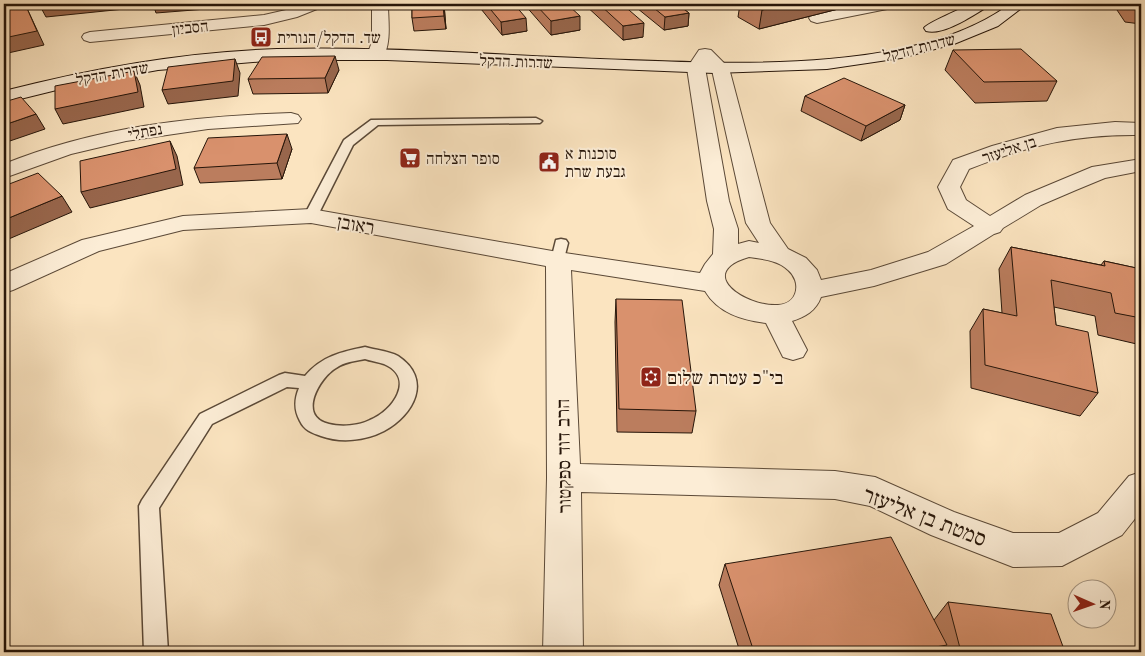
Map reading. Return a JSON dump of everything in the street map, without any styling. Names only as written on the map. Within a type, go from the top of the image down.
[{"type":"street","points":[[4,5],[8,4]]},
{"type":"street","name":"הסביון","points":[[90,37],[264,20],[291,14],[317,4]]},
{"type":"street","points":[[378,48],[380,4]]},
{"type":"street","points":[[817,18],[887,4]]},
{"type":"street","name":"שדרות הדקל","points":[[707,63],[781,53],[827,50],[912,34],[953,20],[982,4]]},
{"type":"street","name":"שדרות הדקל","points":[[4,83],[70,67],[176,50],[287,41],[378,48],[791,67],[842,63],[924,48],[979,30],[998,20],[1019,4]]},
{"type":"street","name":"שדרות הדקל","points":[[4,97],[72,80],[119,71],[226,57],[315,54],[378,48]]},
{"type":"street","points":[[707,63],[758,223],[778,253]]},
{"type":"street","points":[[707,63],[718,201],[726,229],[725,256]]},
{"type":"street","name":"נפתלי","points":[[4,172],[71,147],[152,129],[232,121],[291,119]]},
{"type":"street","name":"בן אליעזר","points":[[992,226],[956,204],[950,187],[961,166],[999,150],[1057,134],[1115,128],[1141,129]]},
{"type":"street","points":[[812,290],[874,278],[936,258],[1033,200],[1068,184],[1100,172],[1141,165]]},
{"type":"street","name":"ראובן","points":[[4,284],[91,245],[183,223],[311,216],[560,252],[714,284]]},
{"type":"street","points":[[749,249],[778,253],[797,263],[806,271],[811,281],[812,290],[808,299],[790,312],[760,313],[737,306],[720,294],[714,284],[713,273],[716,264],[725,256],[749,249]]},
{"type":"street","name":"הרב דוד ספקטור","points":[[560,252],[564,478],[563,652]]},
{"type":"street","points":[[775,314],[793,350]]},
{"type":"street","name":"סמטת בן אליעזר","points":[[564,478],[835,486],[875,492],[943,524],[1014,550],[1062,549],[1110,524],[1141,486]]},
{"type":"lane","points":[[311,216],[348,143],[375,122],[536,121]]},
{"type":"lane","points":[[365,354],[382,355],[397,362],[406,372],[409,388],[404,405],[388,420],[368,431],[345,434],[323,431],[308,420],[303,404],[305,390],[310,383],[314,376],[328,364],[346,356],[365,354]]},
{"type":"lane","points":[[156,652],[149,506],[206,419],[285,380],[310,383]]},
{"type":"building","points":[[25,4],[37,31],[4,38],[4,7]]},
{"type":"building","points":[[412,4],[443,4],[444,16],[412,18]]},
{"type":"building","points":[[486,4],[514,4],[526,18],[501,22]]},
{"type":"building","points":[[535,4],[567,4],[580,16],[551,21]]},
{"type":"building","points":[[599,4],[622,4],[644,23],[623,26]]},
{"type":"building","points":[[649,4],[677,4],[689,13],[665,17]]},
{"type":"building","points":[[751,4],[788,4],[762,10]]},
{"type":"building","points":[[1129,4],[1141,4],[1141,10],[1132,9]]},
{"type":"building","points":[[1021,49],[1057,81],[984,82],[953,50]]},
{"type":"building","points":[[335,56],[325,78],[248,79],[262,57]]},
{"type":"building","points":[[235,59],[233,81],[162,90],[168,67]]},
{"type":"building","points":[[134,71],[138,92],[55,109],[55,86]]},
{"type":"building","points":[[844,78],[905,105],[866,126],[805,96]]},
{"type":"building","points":[[21,97],[36,114],[4,125],[4,102]]},
{"type":"building","points":[[287,134],[277,163],[194,168],[208,138]]},
{"type":"building","points":[[170,141],[176,169],[81,192],[80,161]]},
{"type":"building","points":[[38,173],[62,196],[4,220],[4,186]]},
{"type":"building","points":[[1011,247],[1105,266],[1104,261],[1141,269],[1141,318],[1115,313],[1111,293],[1051,280],[1056,325],[1088,332],[1098,393],[985,365],[983,309],[1017,316]]},
{"type":"building","name":"בי\"כ עטרת שלום","points":[[616,299],[682,300],[696,411],[619,409]]},
{"type":"building","points":[[891,537],[947,645],[907,652],[754,652],[725,564]]},
{"type":"building","points":[[948,602],[1051,614],[1065,652],[961,652]]},
{"type":"place","name":"שד. הדקל/הנורית","points":[[261,37]]},
{"type":"place","name":"סופר הצלחה","points":[[410,158]]},
{"type":"place","name":"סוכנות א גבעת שרת","points":[[549,162]]},
{"type":"place","name":"בי\"כ עטרת שלום","points":[[651,377]]}]
